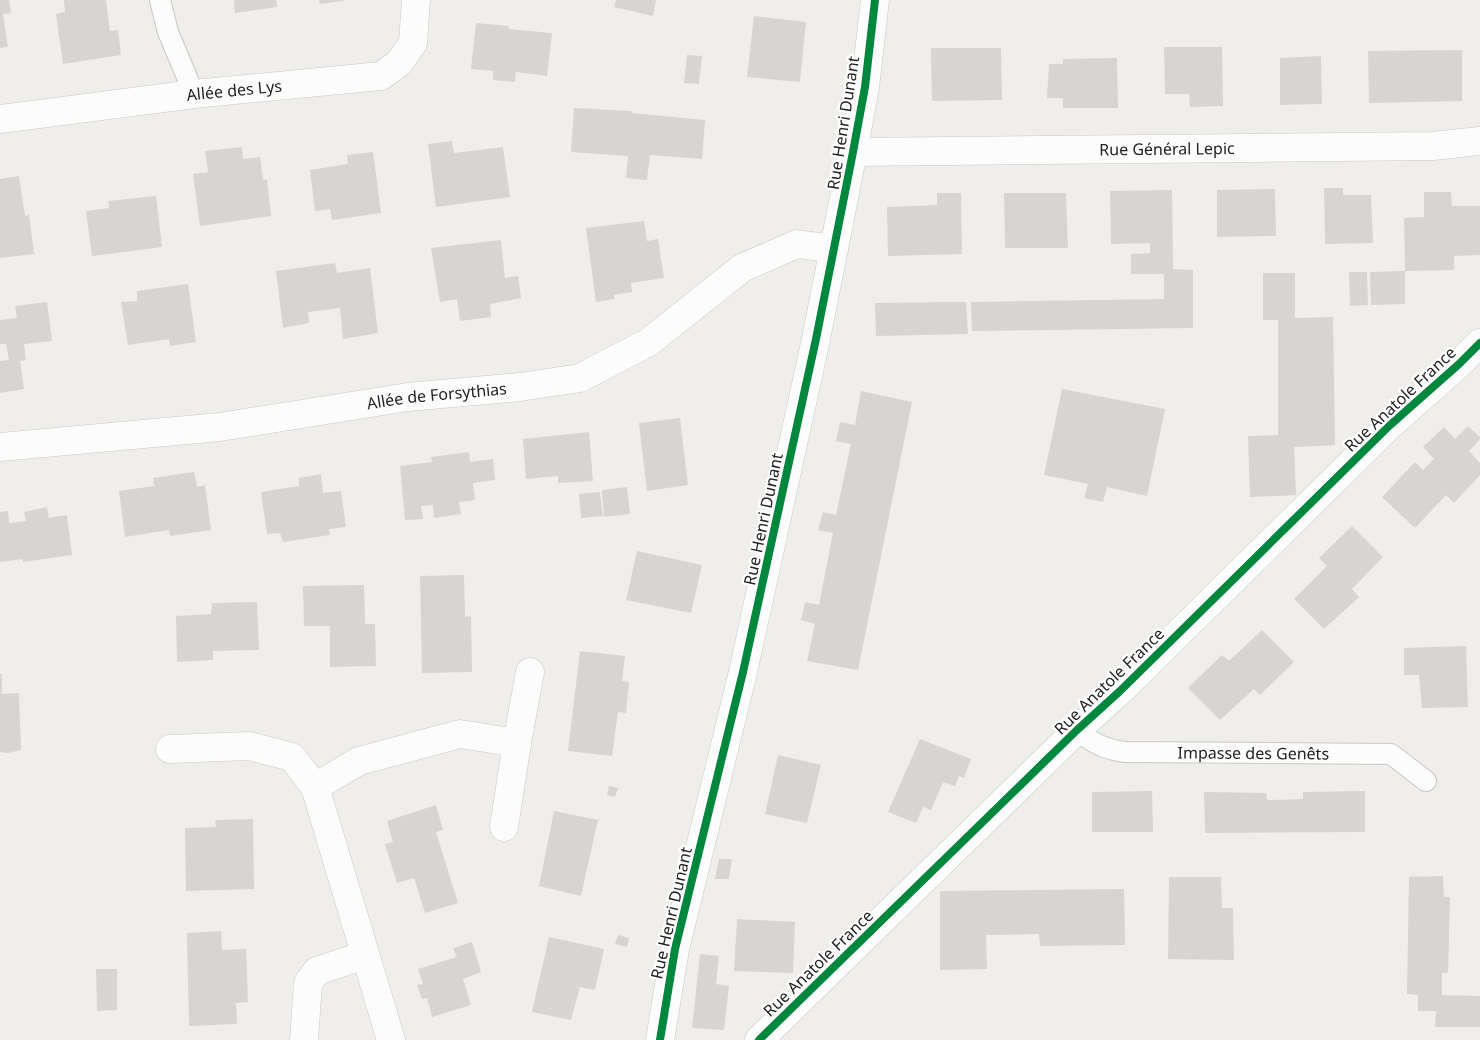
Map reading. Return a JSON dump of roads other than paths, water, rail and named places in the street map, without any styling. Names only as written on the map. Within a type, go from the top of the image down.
[{"type":"street","name":"Allée des Lys","points":[[0,119],[194,94],[380,76],[400,63],[413,43],[416,0]]},
{"type":"street","name":"Rue Henri Dunant","points":[[660,1040],[675,949],[744,672],[834,249],[865,87],[875,0]]},
{"type":"street","name":"Rue Général Lepic","points":[[854,152],[1433,146],[1480,142]]},
{"type":"street","name":"Allée de Forsythias","points":[[0,447],[220,427],[408,397],[520,387],[580,378],[649,342],[742,268],[797,244],[834,249]]},
{"type":"street","name":"Rue Anatole France","points":[[758,1040],[1220,593],[1389,426],[1460,364],[1480,343]]},
{"type":"street","points":[[504,827],[530,672]]},
{"type":"street","points":[[316,787],[358,761],[460,734],[517,743]]},
{"type":"street","points":[[170,749],[249,746],[292,757],[316,787],[391,1040]]},
{"type":"street","points":[[304,1040],[308,983],[317,971],[365,955]]},
{"type":"lane","points":[[160,0],[168,32],[194,94]]},
{"type":"lane","name":"Impasse des Genêts","points":[[1077,730],[1093,743],[1109,750],[1125,752],[1391,754],[1426,781]]}]
